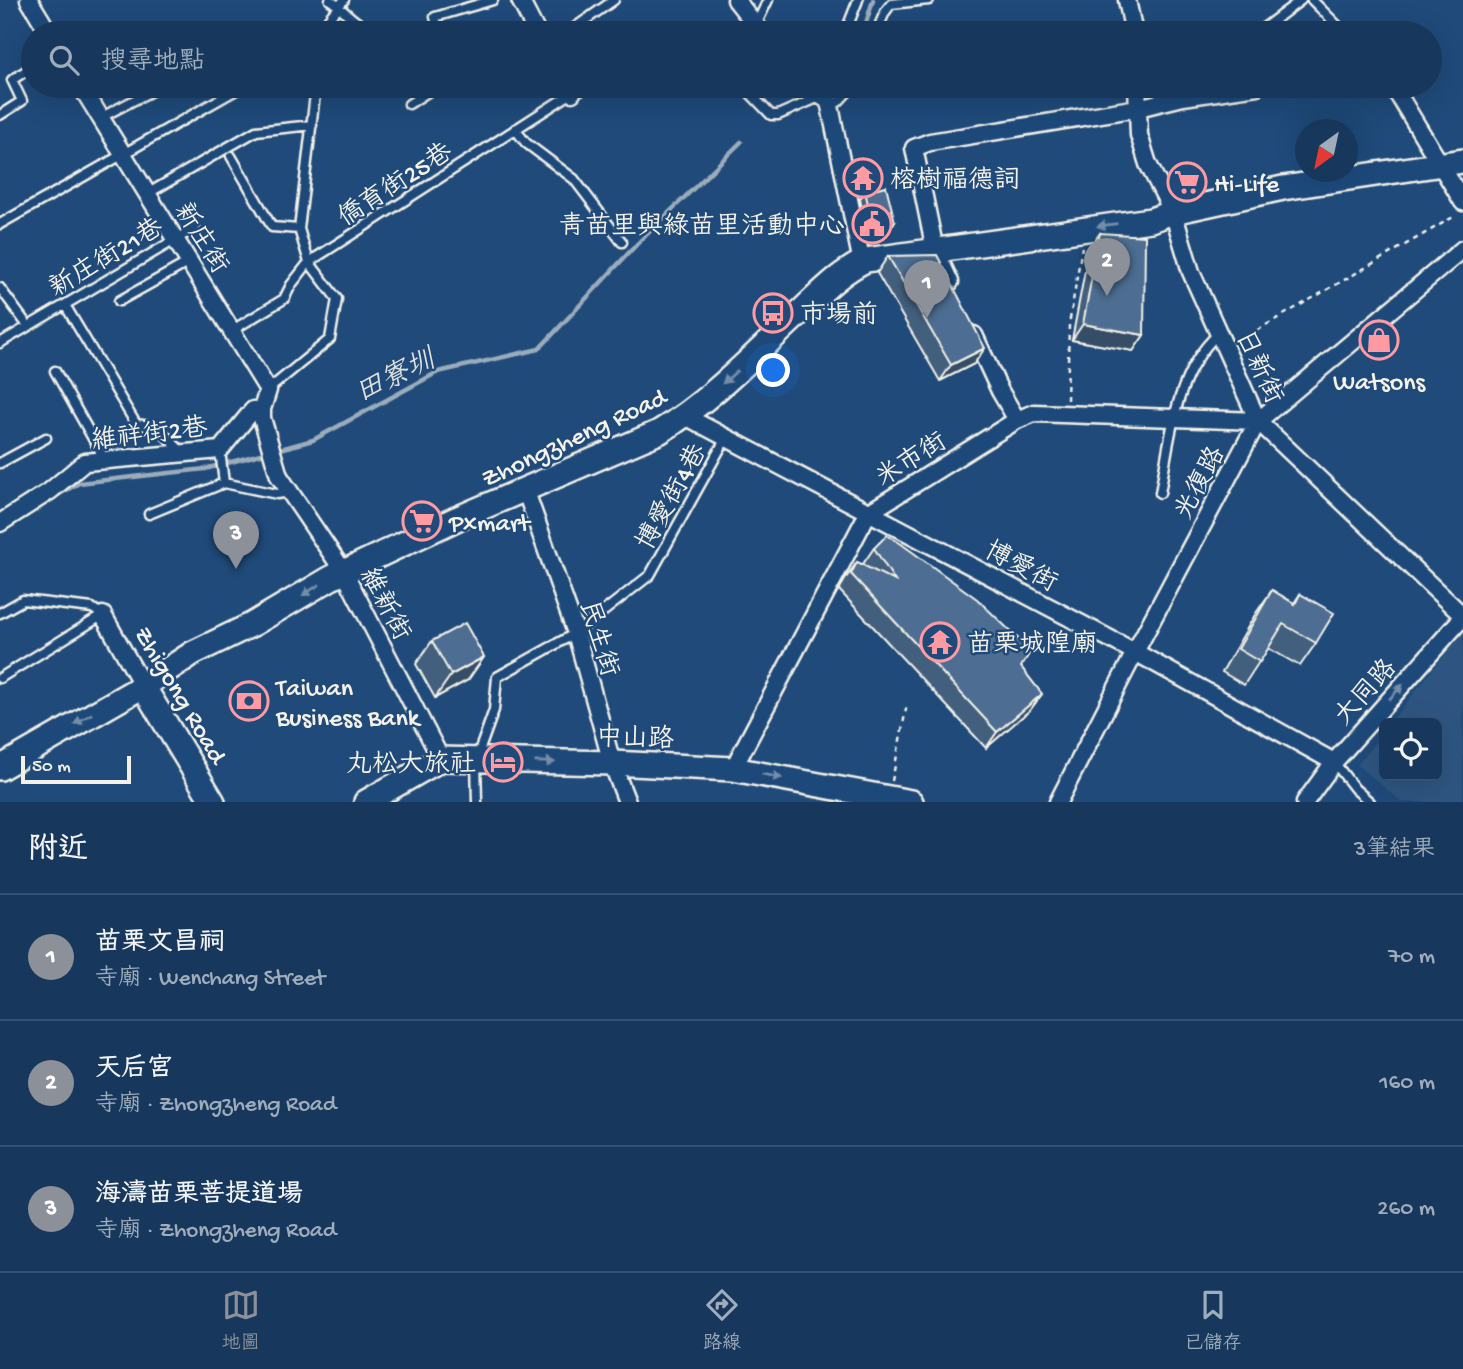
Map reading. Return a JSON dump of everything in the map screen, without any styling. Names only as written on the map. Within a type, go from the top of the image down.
[{"type":"street","points":[[29,0],[42,21]]},
{"type":"street","points":[[520,0],[531,21]]},
{"type":"street","points":[[736,0],[751,21]]},
{"type":"street","points":[[1128,0],[1132,21]]},
{"type":"street","name":"新庄街","points":[[88,98],[268,390]]},
{"type":"street","points":[[824,98],[862,263]]},
{"type":"street","name":"日新街","points":[[1138,98],[1139,135],[1148,164],[1173,212],[1191,272],[1258,421],[1463,616]]},
{"type":"street","points":[[957,297],[935,250],[914,148],[930,142],[1138,108],[1165,98]]},
{"type":"street","points":[[1401,98],[1463,202]]},
{"type":"street","name":"Zhongzheng Road","points":[[0,768],[143,686],[193,653],[253,624],[344,572],[525,489],[638,443],[685,416],[838,276],[862,263],[882,257],[1151,220],[1173,212],[1283,188],[1463,161]]},
{"type":"street","name":"光復路","points":[[1058,802],[1258,421],[1463,249]]},
{"type":"street","points":[[967,321],[1000,391],[1017,420]]},
{"type":"street","points":[[262,413],[268,390]]},
{"type":"street","name":"維祥街2巷","points":[[0,523],[50,491],[85,462],[220,450],[253,410],[262,413]]},
{"type":"street","name":"維新街","points":[[262,413],[279,476],[344,572],[441,759]]},
{"type":"street","name":"米市街","points":[[733,769],[868,513],[1017,420],[1034,413],[1258,421]]},
{"type":"street","name":"博愛街","points":[[685,416],[1135,652],[1334,762]]},
{"type":"street","name":"民生街","points":[[525,489],[576,633],[612,763],[627,802]]},
{"type":"street","name":"Zhigong Road","points":[[103,615],[213,802]]},
{"type":"street","name":"大同路","points":[[1305,802],[1334,762],[1463,616]]},
{"type":"street","points":[[366,802],[441,759]]},
{"type":"street","name":"中山路","points":[[441,759],[733,769],[846,796],[900,800]]},
{"type":"lane","points":[[330,0],[342,3],[355,21]]},
{"type":"lane","points":[[436,21],[435,17],[493,0]]},
{"type":"lane","points":[[585,21],[614,0]]},
{"type":"lane","points":[[761,21],[768,0]]},
{"type":"lane","points":[[850,21],[858,0]]},
{"type":"lane","points":[[881,21],[891,4],[929,0]]},
{"type":"lane","points":[[1273,21],[1300,0]]},
{"type":"lane","points":[[1312,0],[1333,21]]},
{"type":"lane","points":[[327,21],[342,3]]},
{"type":"lane","points":[[0,115],[22,101],[12,80],[21,74]]},
{"type":"lane","points":[[100,118],[138,98]]},
{"type":"lane","points":[[0,224],[221,98]]},
{"type":"lane","points":[[268,390],[330,339],[337,299],[309,262],[299,229],[315,98]]},
{"type":"lane","points":[[409,104],[418,98]]},
{"type":"lane","name":"僑育街25巷","points":[[231,331],[285,299],[309,262],[515,129],[558,98]]},
{"type":"lane","points":[[755,98],[771,115],[778,115],[811,98]]},
{"type":"lane","points":[[147,194],[256,131],[312,125]]},
{"type":"lane","points":[[515,129],[526,143],[574,178],[622,242]]},
{"type":"lane","points":[[231,156],[271,227],[299,229]]},
{"type":"lane","name":"新庄街21巷","points":[[0,343],[195,228]]},
{"type":"lane","points":[[119,301],[189,262]]},
{"type":"lane","points":[[0,288],[29,326]]},
{"type":"lane","points":[[65,305],[135,424],[157,427],[182,452]]},
{"type":"lane","points":[[1160,493],[1174,417],[1190,372],[1204,346],[1221,341]]},
{"type":"lane","points":[[55,371],[105,460]]},
{"type":"lane","points":[[0,463],[46,438]]},
{"type":"lane","name":"博愛街4巷","points":[[576,633],[650,575],[726,438]]},
{"type":"lane","points":[[220,450],[224,483]]},
{"type":"lane","points":[[149,514],[224,483],[278,494],[290,492]]},
{"type":"lane","points":[[0,613],[23,600],[92,608],[103,615],[0,678]]},
{"type":"lane","points":[[477,802],[476,761],[494,710],[497,677],[576,633]]},
{"type":"lane","points":[[1334,762],[1354,789],[1370,802]]},
{"type":"path","points":[[1221,341],[1463,211]]},
{"type":"path","points":[[1067,414],[1069,324],[1083,229]]},
{"type":"path","points":[[900,800],[906,704]]},
{"type":"shaded area","points":[[1463,632],[1463,802],[1402,802],[1357,765],[1379,737],[1379,781],[1442,781],[1442,718],[1394,718]]},
{"type":"building","points":[[886,186],[895,222],[873,227],[865,191]]},
{"type":"building","points":[[1100,233],[1145,236],[1144,335],[1083,324]]},
{"type":"building","points":[[937,255],[985,348],[951,365],[888,256]]},
{"type":"building","name":"苗栗城隍廟","points":[[887,535],[977,599],[1031,651],[1021,667],[1042,694],[997,732],[851,574],[857,562],[895,581],[874,548]]},
{"type":"building","points":[[1272,590],[1295,604],[1300,594],[1334,613],[1316,643],[1283,624],[1260,662],[1238,649]]},
{"type":"building","points":[[465,623],[484,657],[451,675],[432,641]]},
{"type":"waterway","name":"田寮圳","points":[[867,21],[873,0]]},
{"type":"waterway","name":"田寮圳","points":[[277,450],[313,440],[438,372],[539,349],[637,244],[741,142]]},
{"type":"waterway","name":"田寮圳","points":[[56,496],[79,483],[205,469],[268,452]]},
{"type":"place","name":"榕樹福德詞","points":[[863,178]]},
{"type":"place","name":"Hi-Life","points":[[1187,182]]},
{"type":"place","name":"青苗里與綠苗里活動中心","points":[[872,224]]},
{"type":"place","name":"天后宮","points":[[1107,296]]},
{"type":"place","name":"市場前","points":[[773,313]]},
{"type":"place","name":"苗栗文昌祠","points":[[927,318]]},
{"type":"place","name":"Watsons","points":[[1379,340]]},
{"type":"place","name":"Pxmart","points":[[422,521]]},
{"type":"place","name":"海濤苗栗菩提道場","points":[[236,569]]},
{"type":"place","name":"苗栗城隍廟","points":[[940,642]]},
{"type":"place","name":"Taiwan Business Bank","points":[[249,701]]},
{"type":"place","name":"丸松大旅社","points":[[503,762]]}]
